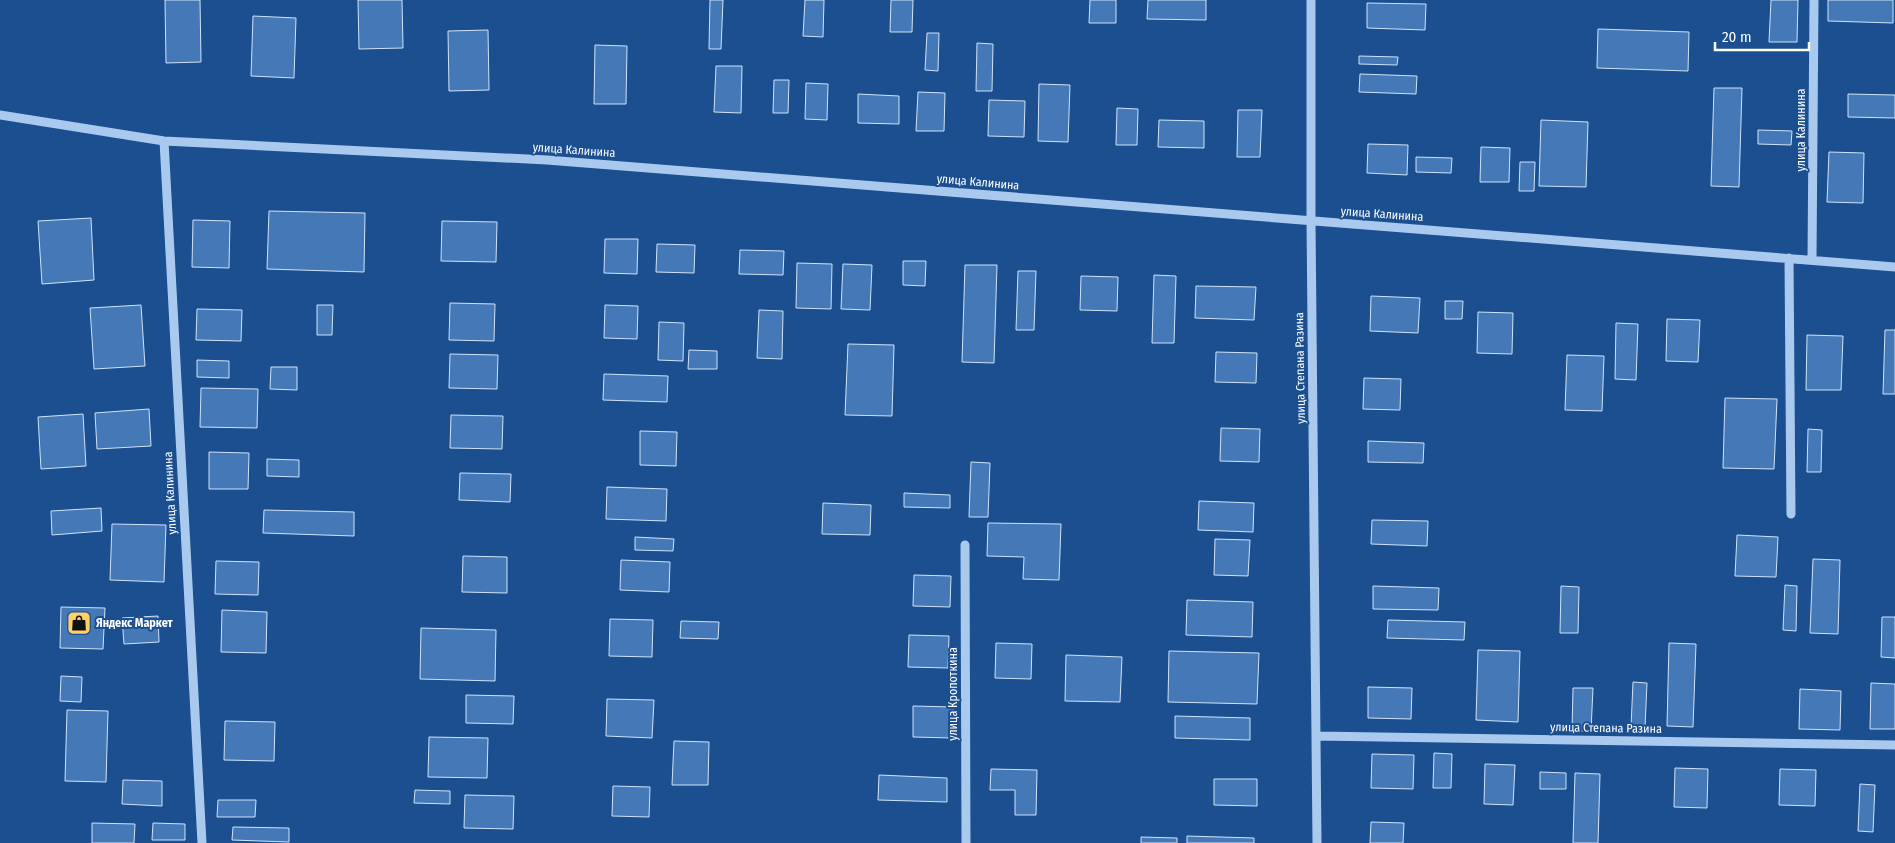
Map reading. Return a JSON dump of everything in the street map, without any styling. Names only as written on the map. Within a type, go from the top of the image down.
[{"type":"street","name":"улица Степана Разина","points":[[1311,0],[1311,221],[1317,843]]},
{"type":"street","name":"улица Калинина","points":[[1812,260],[1814,0]]},
{"type":"street","name":"улица Калинина","points":[[0,115],[164,141],[547,160],[1895,266]]},
{"type":"street","name":"улица Калинина","points":[[164,141],[202,843]]},
{"type":"street","points":[[1790,258],[1791,514]]},
{"type":"street","name":"улица Кропоткина","points":[[965,545],[966,843]]},
{"type":"street","name":"улица Степана Разина","points":[[1316,736],[1895,745]]},
{"type":"building","points":[[165,0],[200,0],[201,62],[166,63]]},
{"type":"building","points":[[358,0],[402,0],[403,48],[359,49]]},
{"type":"building","points":[[710,0],[723,0],[721,49],[709,49]]},
{"type":"building","points":[[805,0],[824,0],[823,37],[803,36]]},
{"type":"building","points":[[891,0],[913,0],[912,32],[890,32]]},
{"type":"building","points":[[1090,0],[1116,0],[1116,23],[1089,23]]},
{"type":"building","points":[[1148,0],[1206,0],[1206,20],[1147,19]]},
{"type":"building","points":[[1771,0],[1798,0],[1797,42],[1769,42]]},
{"type":"building","points":[[1828,0],[1893,0],[1893,23],[1828,21]]},
{"type":"building","points":[[1367,3],[1426,4],[1425,30],[1367,28]]},
{"type":"building","points":[[253,16],[296,18],[294,78],[251,76]]},
{"type":"building","points":[[1598,29],[1689,32],[1688,71],[1597,68]]},
{"type":"building","points":[[488,30],[489,90],[449,91],[448,31]]},
{"type":"building","points":[[927,33],[939,33],[938,71],[925,70]]},
{"type":"building","points":[[977,43],[993,44],[992,91],[976,91]]},
{"type":"building","points":[[595,45],[627,46],[626,104],[594,104]]},
{"type":"building","points":[[1359,56],[1398,57],[1397,65],[1359,64]]},
{"type":"building","points":[[716,66],[742,66],[741,113],[714,112]]},
{"type":"building","points":[[1360,74],[1417,76],[1416,94],[1359,92]]},
{"type":"building","points":[[774,80],[789,80],[788,113],[773,113]]},
{"type":"building","points":[[806,83],[828,84],[827,120],[805,119]]},
{"type":"building","points":[[1039,84],[1070,85],[1068,142],[1038,141]]},
{"type":"building","points":[[1714,88],[1742,88],[1739,187],[1711,186]]},
{"type":"building","points":[[918,92],[945,93],[944,131],[916,131]]},
{"type":"building","points":[[858,94],[899,96],[899,124],[858,123]]},
{"type":"building","points":[[1848,94],[1895,95],[1895,118],[1848,117]]},
{"type":"building","points":[[989,100],[1025,101],[1024,137],[988,136]]},
{"type":"building","points":[[1117,108],[1138,109],[1137,145],[1116,145]]},
{"type":"building","points":[[1238,110],[1262,110],[1260,157],[1237,157]]},
{"type":"building","points":[[1159,120],[1204,121],[1204,148],[1158,147]]},
{"type":"building","points":[[1541,120],[1588,122],[1586,187],[1539,186]]},
{"type":"building","points":[[1758,130],[1792,131],[1791,145],[1758,144]]},
{"type":"building","points":[[1368,144],[1408,145],[1407,175],[1367,173]]},
{"type":"building","points":[[1481,147],[1510,148],[1509,182],[1480,182]]},
{"type":"building","points":[[1829,152],[1864,153],[1863,203],[1827,202]]},
{"type":"building","points":[[1416,157],[1452,158],[1451,173],[1416,172]]},
{"type":"building","points":[[1520,162],[1535,162],[1534,191],[1519,191]]},
{"type":"building","points":[[269,211],[365,213],[364,272],[267,269]]},
{"type":"building","points":[[91,218],[94,280],[42,284],[38,221]]},
{"type":"building","points":[[193,220],[230,221],[229,268],[192,267]]},
{"type":"building","points":[[442,221],[497,222],[496,262],[441,261]]},
{"type":"building","points":[[605,239],[638,239],[637,274],[604,273]]},
{"type":"building","points":[[657,244],[695,245],[694,273],[656,272]]},
{"type":"building","points":[[740,250],[784,251],[783,275],[739,274]]},
{"type":"building","points":[[903,261],[926,261],[925,286],[903,285]]},
{"type":"building","points":[[797,263],[832,264],[831,309],[796,308]]},
{"type":"building","points":[[843,264],[872,265],[870,310],[841,309]]},
{"type":"building","points":[[965,265],[997,265],[994,363],[962,362]]},
{"type":"building","points":[[1018,271],[1036,271],[1034,330],[1016,330]]},
{"type":"building","points":[[1154,275],[1176,276],[1174,343],[1152,343]]},
{"type":"building","points":[[1081,276],[1118,277],[1117,311],[1080,310]]},
{"type":"building","points":[[1196,286],[1256,287],[1254,320],[1195,318]]},
{"type":"building","points":[[1371,296],[1420,298],[1418,333],[1370,331]]},
{"type":"building","points":[[1445,301],[1463,301],[1462,319],[1445,319]]},
{"type":"building","points":[[450,303],[495,304],[494,341],[449,340]]},
{"type":"building","points":[[141,305],[145,366],[94,369],[90,308]]},
{"type":"building","points":[[317,305],[333,305],[332,335],[317,335]]},
{"type":"building","points":[[605,305],[638,306],[637,339],[604,338]]},
{"type":"building","points":[[197,309],[242,310],[241,341],[196,340]]},
{"type":"building","points":[[759,310],[783,311],[782,359],[757,358]]},
{"type":"building","points":[[1478,312],[1513,313],[1512,354],[1477,353]]},
{"type":"building","points":[[1667,319],[1700,320],[1698,362],[1666,361]]},
{"type":"building","points":[[659,322],[684,323],[683,361],[658,360]]},
{"type":"building","points":[[1616,323],[1638,324],[1636,380],[1615,379]]},
{"type":"building","points":[[1885,330],[1895,330],[1895,394],[1883,394]]},
{"type":"building","points":[[1807,335],[1843,336],[1841,390],[1806,390]]},
{"type":"building","points":[[848,344],[894,345],[892,416],[845,415]]},
{"type":"building","points":[[689,350],[717,351],[717,369],[688,369]]},
{"type":"building","points":[[1216,352],[1257,353],[1256,383],[1215,382]]},
{"type":"building","points":[[450,354],[498,355],[497,389],[449,388]]},
{"type":"building","points":[[1567,355],[1604,356],[1602,411],[1565,410]]},
{"type":"building","points":[[197,360],[229,361],[229,378],[197,377]]},
{"type":"building","points":[[271,367],[297,367],[297,390],[270,389]]},
{"type":"building","points":[[604,374],[668,376],[667,402],[603,400]]},
{"type":"building","points":[[1364,378],[1401,379],[1400,410],[1363,409]]},
{"type":"building","points":[[201,388],[258,389],[257,428],[200,427]]},
{"type":"building","points":[[1725,398],[1777,399],[1774,469],[1723,468]]},
{"type":"building","points":[[149,409],[151,446],[97,449],[95,413]]},
{"type":"building","points":[[83,414],[86,466],[41,469],[38,417]]},
{"type":"building","points":[[451,415],[503,416],[502,449],[450,448]]},
{"type":"building","points":[[1221,428],[1260,429],[1259,462],[1220,461]]},
{"type":"building","points":[[1808,429],[1822,430],[1821,472],[1807,472]]},
{"type":"building","points":[[640,431],[677,432],[676,466],[640,465]]},
{"type":"building","points":[[1368,441],[1424,443],[1423,463],[1368,462]]},
{"type":"building","points":[[209,452],[249,453],[248,489],[209,489]]},
{"type":"building","points":[[267,459],[299,460],[299,477],[267,476]]},
{"type":"building","points":[[971,462],[990,463],[988,517],[969,517]]},
{"type":"building","points":[[460,473],[511,474],[510,502],[459,500]]},
{"type":"building","points":[[607,487],[667,489],[666,521],[606,519]]},
{"type":"building","points":[[904,493],[950,495],[950,508],[904,507]]},
{"type":"building","points":[[1199,501],[1254,503],[1253,532],[1198,530]]},
{"type":"building","points":[[823,503],[871,505],[870,535],[822,534]]},
{"type":"building","points":[[101,508],[102,531],[52,535],[51,511]]},
{"type":"building","points":[[264,510],[354,512],[354,536],[263,533]]},
{"type":"building","points":[[1372,520],[1428,521],[1427,546],[1371,544]]},
{"type":"building","points":[[988,523],[1061,524],[1059,580],[1023,579],[1024,557],[987,556]]},
{"type":"building","points":[[112,524],[166,525],[164,582],[110,580]]},
{"type":"building","points":[[1737,535],[1778,537],[1776,577],[1735,576]]},
{"type":"building","points":[[635,537],[674,539],[673,551],[635,550]]},
{"type":"building","points":[[1215,539],[1250,540],[1248,576],[1214,575]]},
{"type":"building","points":[[463,556],[507,557],[507,593],[462,592]]},
{"type":"building","points":[[1813,559],[1840,560],[1838,634],[1810,633]]},
{"type":"building","points":[[621,560],[670,562],[669,592],[620,590]]},
{"type":"building","points":[[216,561],[259,562],[258,595],[215,594]]},
{"type":"building","points":[[914,575],[951,576],[950,607],[913,606]]},
{"type":"building","points":[[1785,585],[1797,586],[1796,631],[1783,630]]},
{"type":"building","points":[[1373,586],[1439,588],[1438,610],[1373,609]]},
{"type":"building","points":[[1561,586],[1579,587],[1578,633],[1560,633]]},
{"type":"building","points":[[1187,600],[1253,602],[1252,637],[1186,635]]},
{"type":"building","points":[[61,607],[105,608],[103,649],[60,648]]},
{"type":"building","points":[[222,610],[267,612],[266,653],[221,652]]},
{"type":"building","points":[[158,616],[159,642],[124,644],[122,618]]},
{"type":"building","points":[[1882,617],[1895,617],[1895,658],[1881,657]]},
{"type":"building","points":[[610,619],[653,620],[652,657],[609,656]]},
{"type":"building","points":[[1388,620],[1465,622],[1464,640],[1387,638]]},
{"type":"building","points":[[681,621],[719,622],[718,639],[680,638]]},
{"type":"building","points":[[421,628],[496,630],[495,681],[420,679]]},
{"type":"building","points":[[909,635],[949,636],[948,668],[908,667]]},
{"type":"building","points":[[996,643],[1032,644],[1031,679],[995,678]]},
{"type":"building","points":[[1669,643],[1696,644],[1693,727],[1667,726]]},
{"type":"building","points":[[1478,650],[1520,651],[1518,722],[1476,720]]},
{"type":"building","points":[[1169,651],[1259,653],[1257,704],[1168,702]]},
{"type":"building","points":[[1066,655],[1122,657],[1120,702],[1065,701]]},
{"type":"building","points":[[61,676],[82,677],[81,702],[60,701]]},
{"type":"building","points":[[1633,682],[1647,683],[1645,728],[1631,727]]},
{"type":"building","points":[[1871,683],[1895,684],[1895,729],[1870,729]]},
{"type":"building","points":[[1368,687],[1412,688],[1411,719],[1368,718]]},
{"type":"building","points":[[1573,688],[1593,688],[1591,731],[1572,731]]},
{"type":"building","points":[[1800,689],[1841,691],[1840,730],[1799,729]]},
{"type":"building","points":[[466,695],[514,696],[513,724],[466,723]]},
{"type":"building","points":[[607,699],[654,700],[652,738],[606,736]]},
{"type":"building","points":[[913,706],[953,707],[952,738],[913,737]]},
{"type":"building","points":[[67,710],[108,711],[106,782],[65,781]]},
{"type":"building","points":[[1175,716],[1250,718],[1250,740],[1175,738]]},
{"type":"building","points":[[225,721],[275,722],[274,761],[224,760]]},
{"type":"building","points":[[429,737],[488,738],[487,778],[428,777]]},
{"type":"building","points":[[674,741],[709,742],[708,785],[672,785]]},
{"type":"building","points":[[1434,753],[1452,754],[1451,788],[1433,788]]},
{"type":"building","points":[[1372,754],[1414,755],[1413,789],[1371,788]]},
{"type":"building","points":[[1485,764],[1515,765],[1513,805],[1484,804]]},
{"type":"building","points":[[1675,768],[1708,769],[1707,808],[1674,807]]},
{"type":"building","points":[[991,769],[1037,770],[1036,815],[1015,815],[1015,790],[990,790]]},
{"type":"building","points":[[1780,769],[1816,770],[1815,806],[1779,805]]},
{"type":"building","points":[[1540,772],[1566,773],[1566,789],[1540,789]]},
{"type":"building","points":[[1575,773],[1600,774],[1598,843],[1573,843]]},
{"type":"building","points":[[879,775],[947,778],[947,802],[878,800]]},
{"type":"building","points":[[1214,779],[1257,779],[1257,806],[1214,805]]},
{"type":"building","points":[[123,780],[162,781],[162,806],[122,804]]},
{"type":"building","points":[[1860,784],[1875,785],[1873,832],[1858,831]]},
{"type":"building","points":[[613,786],[650,787],[649,817],[612,816]]},
{"type":"building","points":[[415,790],[450,791],[450,804],[414,803]]},
{"type":"building","points":[[465,795],[514,796],[513,829],[464,828]]},
{"type":"building","points":[[218,800],[256,800],[255,817],[217,817]]},
{"type":"building","points":[[1371,822],[1404,823],[1403,843],[1370,843]]},
{"type":"building","points":[[92,823],[135,824],[134,843],[92,843]]},
{"type":"building","points":[[153,823],[185,824],[185,840],[152,840]]},
{"type":"building","points":[[233,827],[289,828],[289,842],[232,840]]},
{"type":"building","points":[[1187,836],[1254,838],[1254,843],[1187,843]]},
{"type":"building","points":[[1141,837],[1177,838],[1177,843],[1141,843]]},
{"type":"place","name":"Яндекс Маркет","points":[[79,623]]}]
